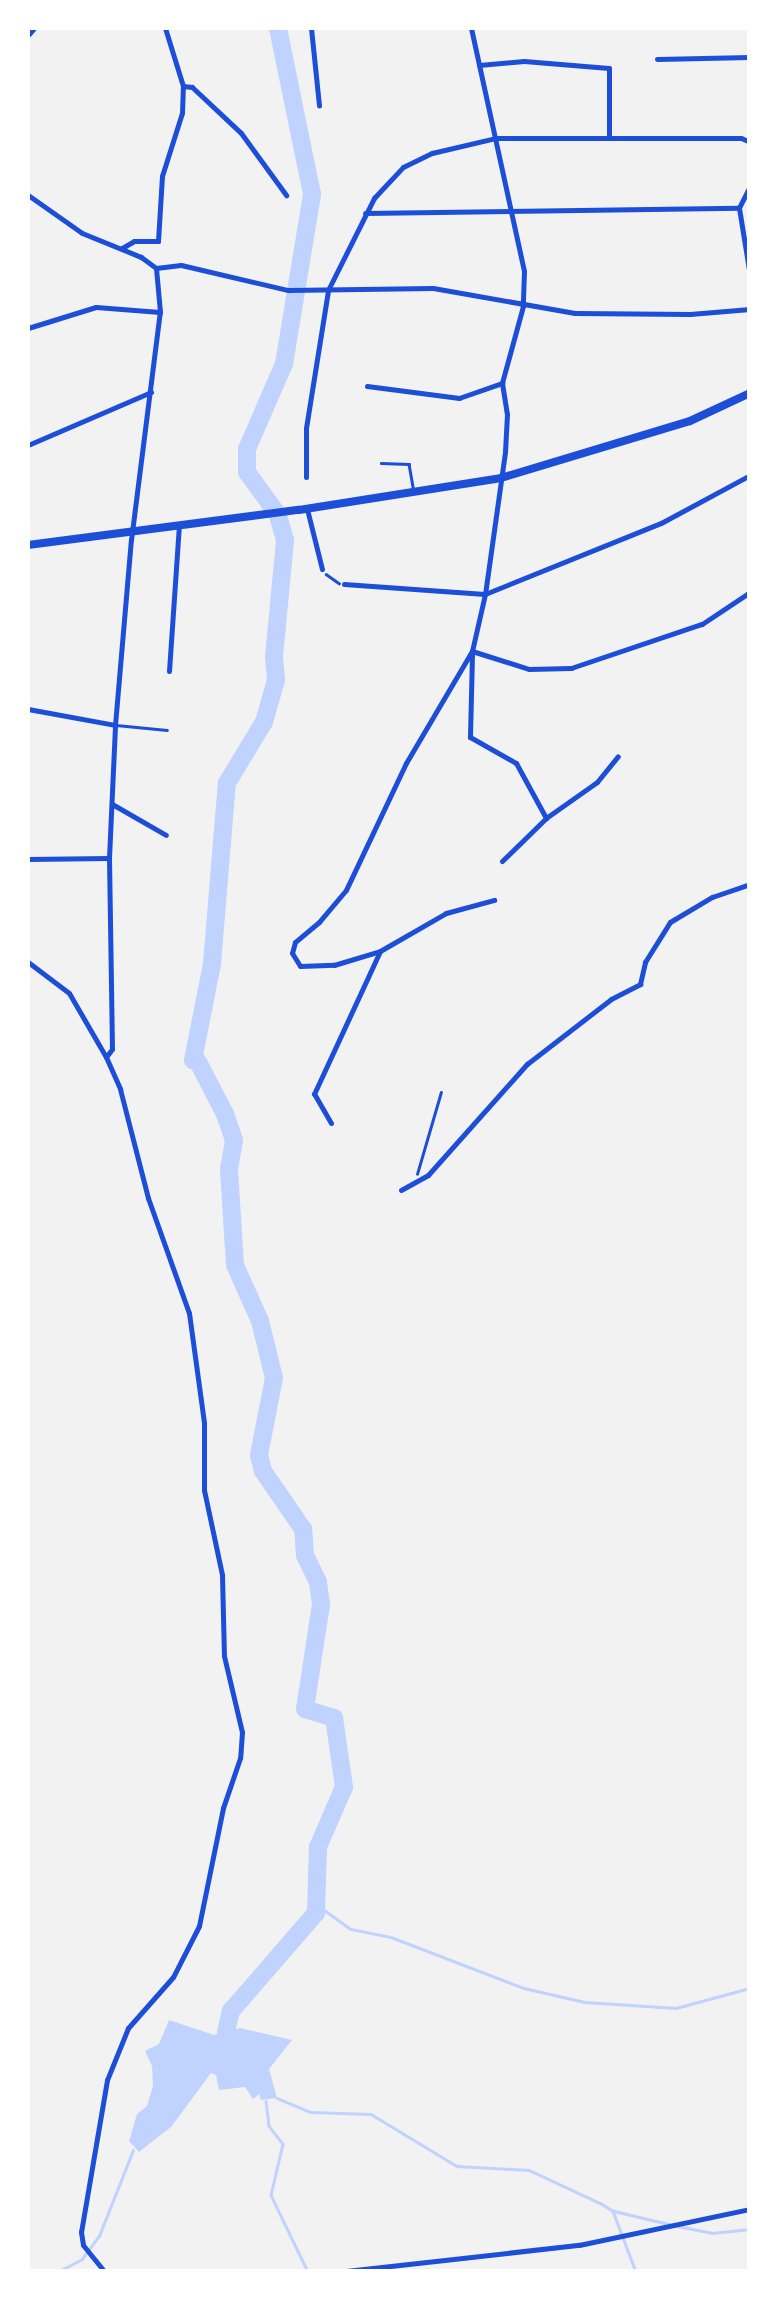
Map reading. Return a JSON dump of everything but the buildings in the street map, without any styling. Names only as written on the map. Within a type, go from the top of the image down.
[{"type":"main road","points":[[28,34],[33,28]]},
{"type":"main road","points":[[28,545],[303,510],[500,478],[690,422],[750,393]]},
{"type":"street","points":[[121,249],[134,241],[158,241],[157,205],[182,113],[182,86],[165,28]]},
{"type":"street","points":[[311,28],[320,106]]},
{"type":"street","points":[[471,28],[524,271],[523,306],[502,383],[507,422],[485,594],[472,652],[470,737],[516,763],[546,818]]},
{"type":"street","points":[[657,59],[750,58]]},
{"type":"street","points":[[479,65],[524,61],[609,68],[609,138]]},
{"type":"street","points":[[182,86],[192,87],[241,132],[286,195]]},
{"type":"street","points":[[306,476],[306,428],[328,290],[365,213],[389,180],[412,162],[496,138],[741,138],[750,142]]},
{"type":"street","points":[[750,186],[739,208],[750,276]]},
{"type":"street","points":[[28,195],[82,233],[156,268],[182,265],[288,290],[394,285],[433,288],[523,306],[603,314],[750,309]]},
{"type":"street","points":[[365,213],[739,208]]},
{"type":"street","points":[[106,1058],[112,1049],[110,858],[115,725],[132,532],[160,312],[156,268]]},
{"type":"street","points":[[28,328],[96,307],[160,312]]},
{"type":"street","points":[[367,386],[451,398],[502,383]]},
{"type":"street","points":[[28,445],[151,392]]},
{"type":"street","points":[[344,584],[485,594],[661,523],[750,475]]},
{"type":"street","points":[[303,510],[322,569]]},
{"type":"street","points":[[169,672],[179,526]]},
{"type":"street","points":[[472,652],[529,669],[571,668],[702,624],[750,592]]},
{"type":"street","points":[[472,652],[406,763],[346,890],[291,948],[300,966],[310,967],[380,951],[446,913],[494,900]]},
{"type":"street","points":[[28,709],[115,725]]},
{"type":"street","points":[[502,861],[546,818],[596,782],[618,756]]},
{"type":"street","points":[[112,804],[166,835]]},
{"type":"street","points":[[28,859],[110,858]]},
{"type":"street","points":[[401,1190],[428,1175],[528,1064],[611,1000],[640,984],[645,962],[670,922],[712,897],[750,884]]},
{"type":"street","points":[[332,1124],[314,1094],[380,951]]},
{"type":"street","points":[[28,962],[70,993],[106,1058],[193,1333],[204,1423],[204,1490],[218,1546],[224,1656],[242,1732],[240,1758],[215,1846],[203,1913],[187,1954],[173,1978],[128,2028],[111,2066],[80,2232],[86,2248],[105,2272]]},
{"type":"street","points":[[337,2272],[579,2245],[750,2209]]},
{"type":"street","points":[[192,2272],[258,2272]]},
{"type":"lane","points":[[381,464],[409,464],[414,493]]},
{"type":"lane","points":[[115,725],[166,730]]},
{"type":"path","points":[[322,569],[334,582],[344,584]]},
{"type":"path","points":[[416,1180],[441,1092]]},
{"type":"water","points":[[169,2020],[214,2035],[240,2028],[292,2040],[269,2069],[277,2098],[261,2100],[259,2094],[253,2099],[245,2087],[219,2090],[216,2075],[211,2073],[171,2127],[139,2152],[129,2141],[137,2114],[147,2106],[153,2086],[152,2066],[145,2051],[159,2044]]},
{"type":"waterway","points":[[226,2032],[231,2011],[316,1913],[318,1847],[344,1787],[334,1718],[305,1709],[321,1604],[318,1582],[305,1555],[303,1529],[263,1471],[259,1455],[274,1378],[260,1321],[235,1265],[229,1169],[234,1140],[225,1114],[198,1062],[193,1060],[212,964],[227,783],[264,722],[276,680],[274,657],[285,540],[278,515],[247,472],[247,449],[284,364],[312,194],[278,28]]},
{"type":"waterway","points":[[319,1906],[351,1929],[391,1937],[524,1988],[585,2002],[676,2008],[750,1988]]},
{"type":"waterway","points":[[277,2098],[310,2112],[371,2114],[457,2166],[529,2170],[602,2204],[613,2211],[636,2272]]},
{"type":"waterway","points":[[266,2101],[269,2126],[283,2144],[271,2195],[308,2272]]},
{"type":"waterway","points":[[57,2272],[82,2259],[99,2236],[133,2150]]},
{"type":"waterway","points":[[614,2211],[669,2224]]},
{"type":"waterway","points":[[677,2226],[712,2233],[750,2229]]}]
